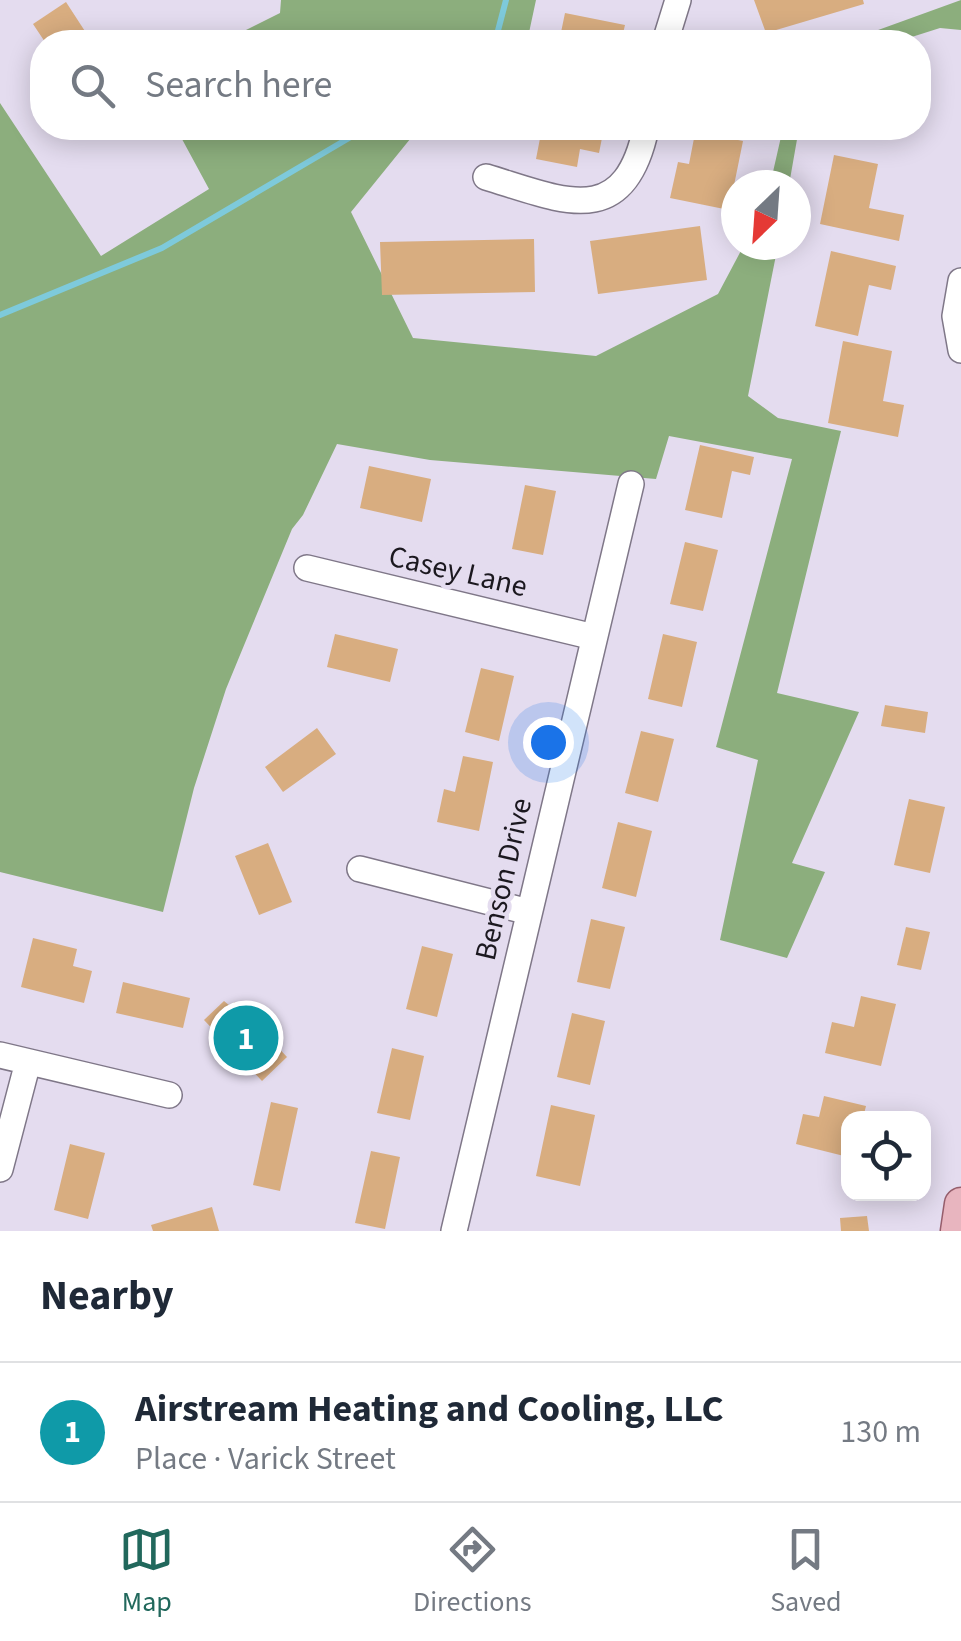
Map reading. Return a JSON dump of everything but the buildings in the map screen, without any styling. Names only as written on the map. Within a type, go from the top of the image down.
[{"type":"main road","points":[[957,1231],[961,1204]]},
{"type":"street","points":[[669,30],[678,0]]},
{"type":"street","points":[[486,177],[570,203],[606,196],[627,180],[642,140]]},
{"type":"street","points":[[961,281],[954,316],[961,350]]},
{"type":"street","name":"Benson Drive","points":[[454,1231],[632,484]]},
{"type":"street","name":"Casey Lane","points":[[308,568],[594,637]]},
{"type":"street","points":[[360,868],[528,912]]},
{"type":"street","points":[[0,1054],[168,1095]]},
{"type":"street","points":[[0,1169],[28,1062]]},
{"type":"green space","points":[[281,0],[536,0],[530,30],[246,30],[280,13]]},
{"type":"green space","points":[[961,0],[961,30],[878,30]]},
{"type":"green space","points":[[0,103],[101,256],[209,189],[182,140],[409,140],[351,212],[413,338],[596,356],[718,294],[736,260],[775,260],[748,396],[778,418],[841,431],[777,693],[859,712],[792,863],[825,872],[787,958],[720,940],[758,760],[716,747],[792,459],[669,436],[656,479],[430,460],[337,444],[303,515],[292,529],[226,689],[194,788],[163,912],[0,872]]},
{"type":"green space","points":[[780,140],[797,140],[792,170],[773,170]]},
{"type":"waterway","points":[[498,30],[506,0]]},
{"type":"waterway","points":[[0,315],[162,248],[346,140]]},
{"type":"place","name":"Airstream Heating and Cooling, LLC","points":[[246,1038]]}]
